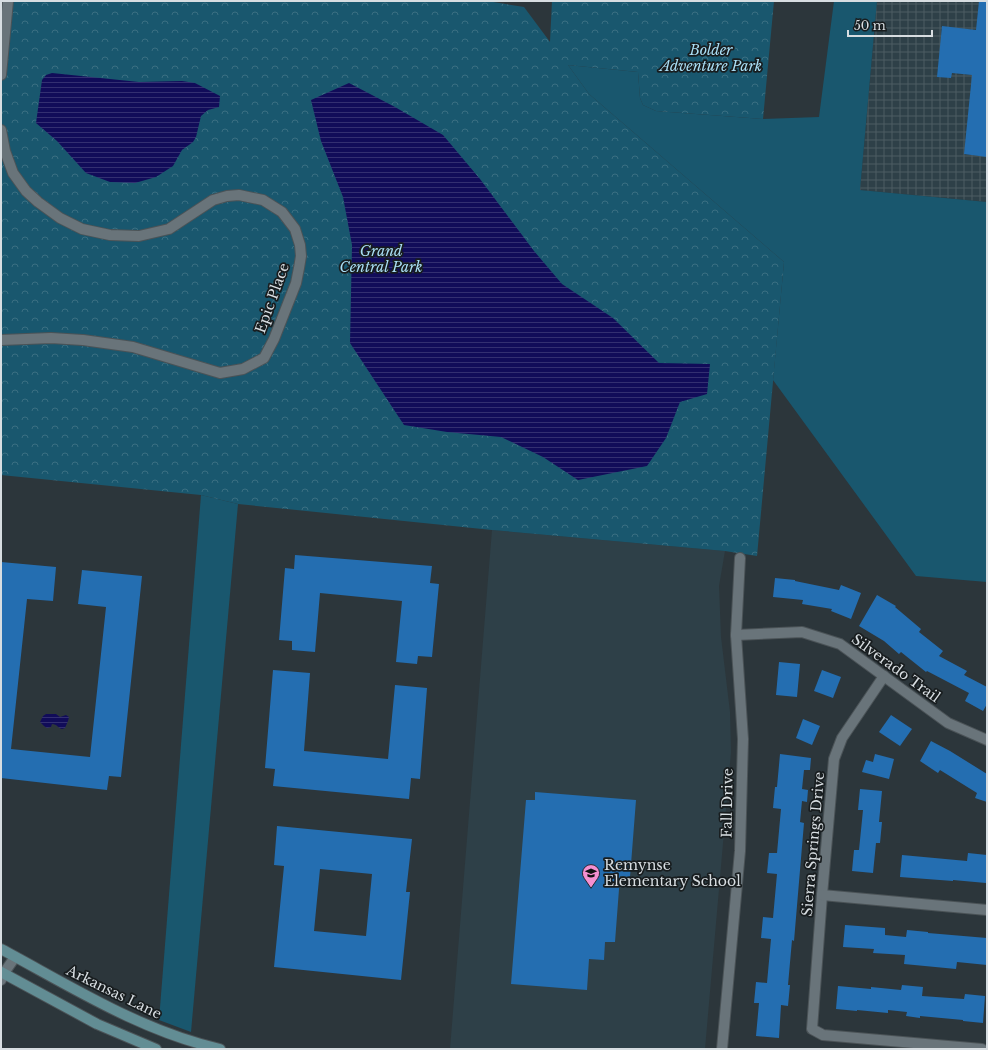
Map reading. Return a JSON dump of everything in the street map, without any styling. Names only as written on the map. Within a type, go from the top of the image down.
[{"type":"main road","name":"Arkansas Lane","points":[[1,949],[129,1018],[154,1029],[220,1049]]},
{"type":"main road","points":[[2,975],[97,1024],[156,1049]]},
{"type":"street","points":[[1,75],[8,1]]},
{"type":"street","name":"Epic Place","points":[[1,130],[5,151],[14,173],[26,191],[60,218],[82,229],[110,235],[139,236],[169,229],[213,200],[227,196],[239,195],[263,200],[282,212],[295,229],[300,245],[301,256],[296,283],[274,339],[264,358],[243,369],[220,373],[133,348],[83,340],[51,338],[1,340]]},
{"type":"street","name":"Fall Drive","points":[[722,1049],[740,851],[743,738],[736,636],[740,558]]},
{"type":"street","name":"Silverado Trail","points":[[736,636],[802,632],[840,644],[948,723],[987,740]]},
{"type":"street","name":"Sierra Springs Drive","points":[[884,676],[842,738],[834,759],[812,1029],[823,1035],[982,1049]]},
{"type":"street","points":[[822,895],[987,910]]},
{"type":"street","points":[[2,975],[16,957]]},
{"type":"shaded area","points":[[877,1],[987,1],[987,202],[860,190]]},
{"type":"shaded area","points":[[52,73],[139,82],[182,81],[195,83],[220,96],[219,107],[208,110],[201,116],[196,137],[193,142],[182,150],[173,166],[156,177],[135,183],[110,182],[86,173],[57,141],[36,123],[42,80],[46,75]]},
{"type":"shaded area","points":[[349,83],[395,107],[443,135],[480,179],[534,251],[562,284],[613,318],[659,363],[710,364],[707,394],[680,402],[666,438],[647,466],[578,480],[543,457],[501,437],[447,432],[404,425],[350,343],[352,245],[343,197],[321,141],[311,100]]},
{"type":"shaded area","name":"Remynse Elementary School","points":[[492,530],[725,551],[719,586],[721,637],[730,712],[731,752],[705,1049],[450,1049]]},
{"type":"shaded area","points":[[46,714],[56,714],[60,717],[66,715],[69,717],[65,728],[62,729],[52,724],[51,727],[47,728],[44,726],[40,722]]},
{"type":"green space","name":"Grand Central Park","points":[[1,1],[487,1],[524,7],[550,42],[552,1],[774,1],[763,119],[656,111],[643,105],[640,98],[638,72],[568,65],[589,94],[784,262],[757,556],[725,551],[492,530],[238,504],[201,495],[1,475]]},
{"type":"green space","points":[[834,1],[877,1],[860,190],[987,202],[987,582],[916,576],[773,380],[784,262],[589,94],[568,65],[638,72],[640,98],[643,105],[656,111],[763,119],[819,117]]},
{"type":"green space","points":[[201,495],[238,504],[191,1032],[159,1020]]},
{"type":"building","points":[[979,1],[987,1],[987,157],[964,154],[972,75],[952,73],[951,78],[937,77],[942,26],[976,30]]},
{"type":"building","points":[[295,555],[432,566],[430,583],[439,584],[432,657],[418,656],[417,664],[396,662],[402,601],[320,593],[315,652],[292,650],[292,641],[279,640],[285,568],[294,569]]},
{"type":"building","points":[[1,562],[56,567],[53,601],[27,599],[11,749],[90,757],[106,607],[78,604],[82,570],[142,576],[121,777],[109,776],[107,790],[1,778]]},
{"type":"building","points":[[775,578],[795,580],[839,590],[841,585],[861,593],[851,619],[831,611],[832,609],[802,604],[803,600],[773,597]]},
{"type":"building","points":[[877,595],[896,606],[895,607],[921,629],[919,632],[943,651],[939,656],[967,671],[964,675],[987,687],[987,704],[983,711],[965,701],[969,693],[927,671],[926,672],[901,652],[899,654],[884,641],[859,626]]},
{"type":"building","points":[[779,662],[800,664],[797,697],[776,695]]},
{"type":"building","points":[[273,670],[310,673],[304,751],[388,759],[395,685],[427,688],[420,779],[411,778],[409,799],[273,786],[275,769],[265,768]]},
{"type":"building","points":[[822,670],[841,677],[833,698],[814,691]]},
{"type":"building","points":[[891,715],[912,729],[900,746],[879,732]]},
{"type":"building","points":[[803,719],[820,726],[812,745],[796,738]]},
{"type":"building","points":[[931,741],[987,774],[987,802],[975,798],[977,793],[940,770],[938,773],[920,761]]},
{"type":"building","points":[[780,754],[811,758],[810,770],[804,770],[802,789],[808,790],[807,802],[802,801],[800,822],[804,823],[794,941],[792,940],[788,985],[790,985],[788,1006],[781,1005],[779,1038],[756,1036],[759,1003],[754,1003],[756,982],[767,983],[771,939],[761,938],[763,917],[773,918],[777,874],[767,873],[769,853],[777,853],[781,809],[773,808],[775,787],[777,787]]},
{"type":"building","points":[[875,754],[894,759],[889,779],[862,772],[866,760],[873,762]]},
{"type":"building","points":[[860,789],[882,791],[879,822],[882,822],[880,843],[876,843],[873,873],[852,871],[854,850],[859,850],[863,810],[858,810]]},
{"type":"building","points":[[535,792],[636,800],[630,877],[620,876],[615,942],[605,942],[604,960],[589,959],[587,990],[511,984],[526,800],[535,800]]},
{"type":"building","points":[[277,826],[412,839],[406,892],[410,892],[401,980],[274,967],[284,866],[274,865]],"holes":[[[320,869],[372,874],[366,936],[314,931]]]},
{"type":"building","points":[[968,853],[987,855],[986,883],[900,877],[902,855],[967,861]]},
{"type":"building","points":[[845,925],[885,928],[885,935],[906,937],[907,930],[987,938],[987,965],[957,962],[956,969],[904,964],[905,955],[873,953],[874,949],[843,947]]},
{"type":"building","points":[[902,985],[923,987],[922,996],[964,999],[965,994],[985,996],[983,1023],[920,1016],[920,1018],[906,1016],[907,1012],[888,1010],[888,1013],[836,1009],[838,986],[901,990]]},
{"type":"place","name":"Remynse Elementary School","points":[[591,888]]},
{"type":"park label","name":"Bolder Adventure Park","points":[[711,58]]}]
